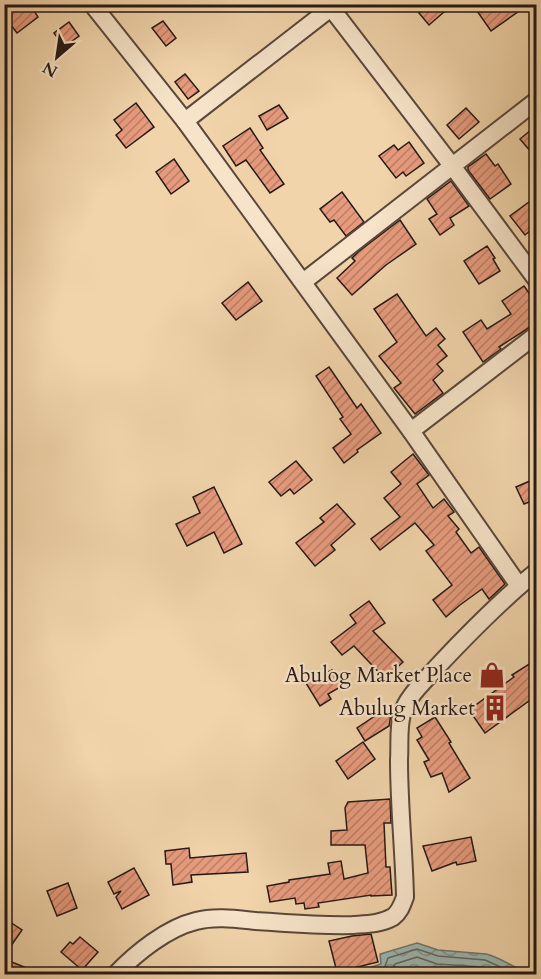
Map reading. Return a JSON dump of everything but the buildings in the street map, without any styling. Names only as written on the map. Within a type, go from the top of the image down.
[{"type":"street","points":[[92,4],[184,121],[303,282],[519,586]]},
{"type":"street","points":[[184,121],[332,6],[537,279]]},
{"type":"street","points":[[303,282],[537,101]]},
{"type":"street","points":[[411,431],[537,335]]},
{"type":"street","points":[[116,975],[137,954],[166,934],[197,920],[225,918],[332,926],[375,924],[392,918],[402,907],[405,897],[399,782],[402,713],[417,689],[452,651],[519,586],[537,572]]},
{"type":"water","points":[[417,943],[438,950],[486,954],[516,967],[536,972],[536,974],[349,974],[381,964],[380,954]]},
{"type":"place","name":"Abulog Market Place","points":[[492,675]]},
{"type":"place","name":"Abulug Market","points":[[495,708]]}]
